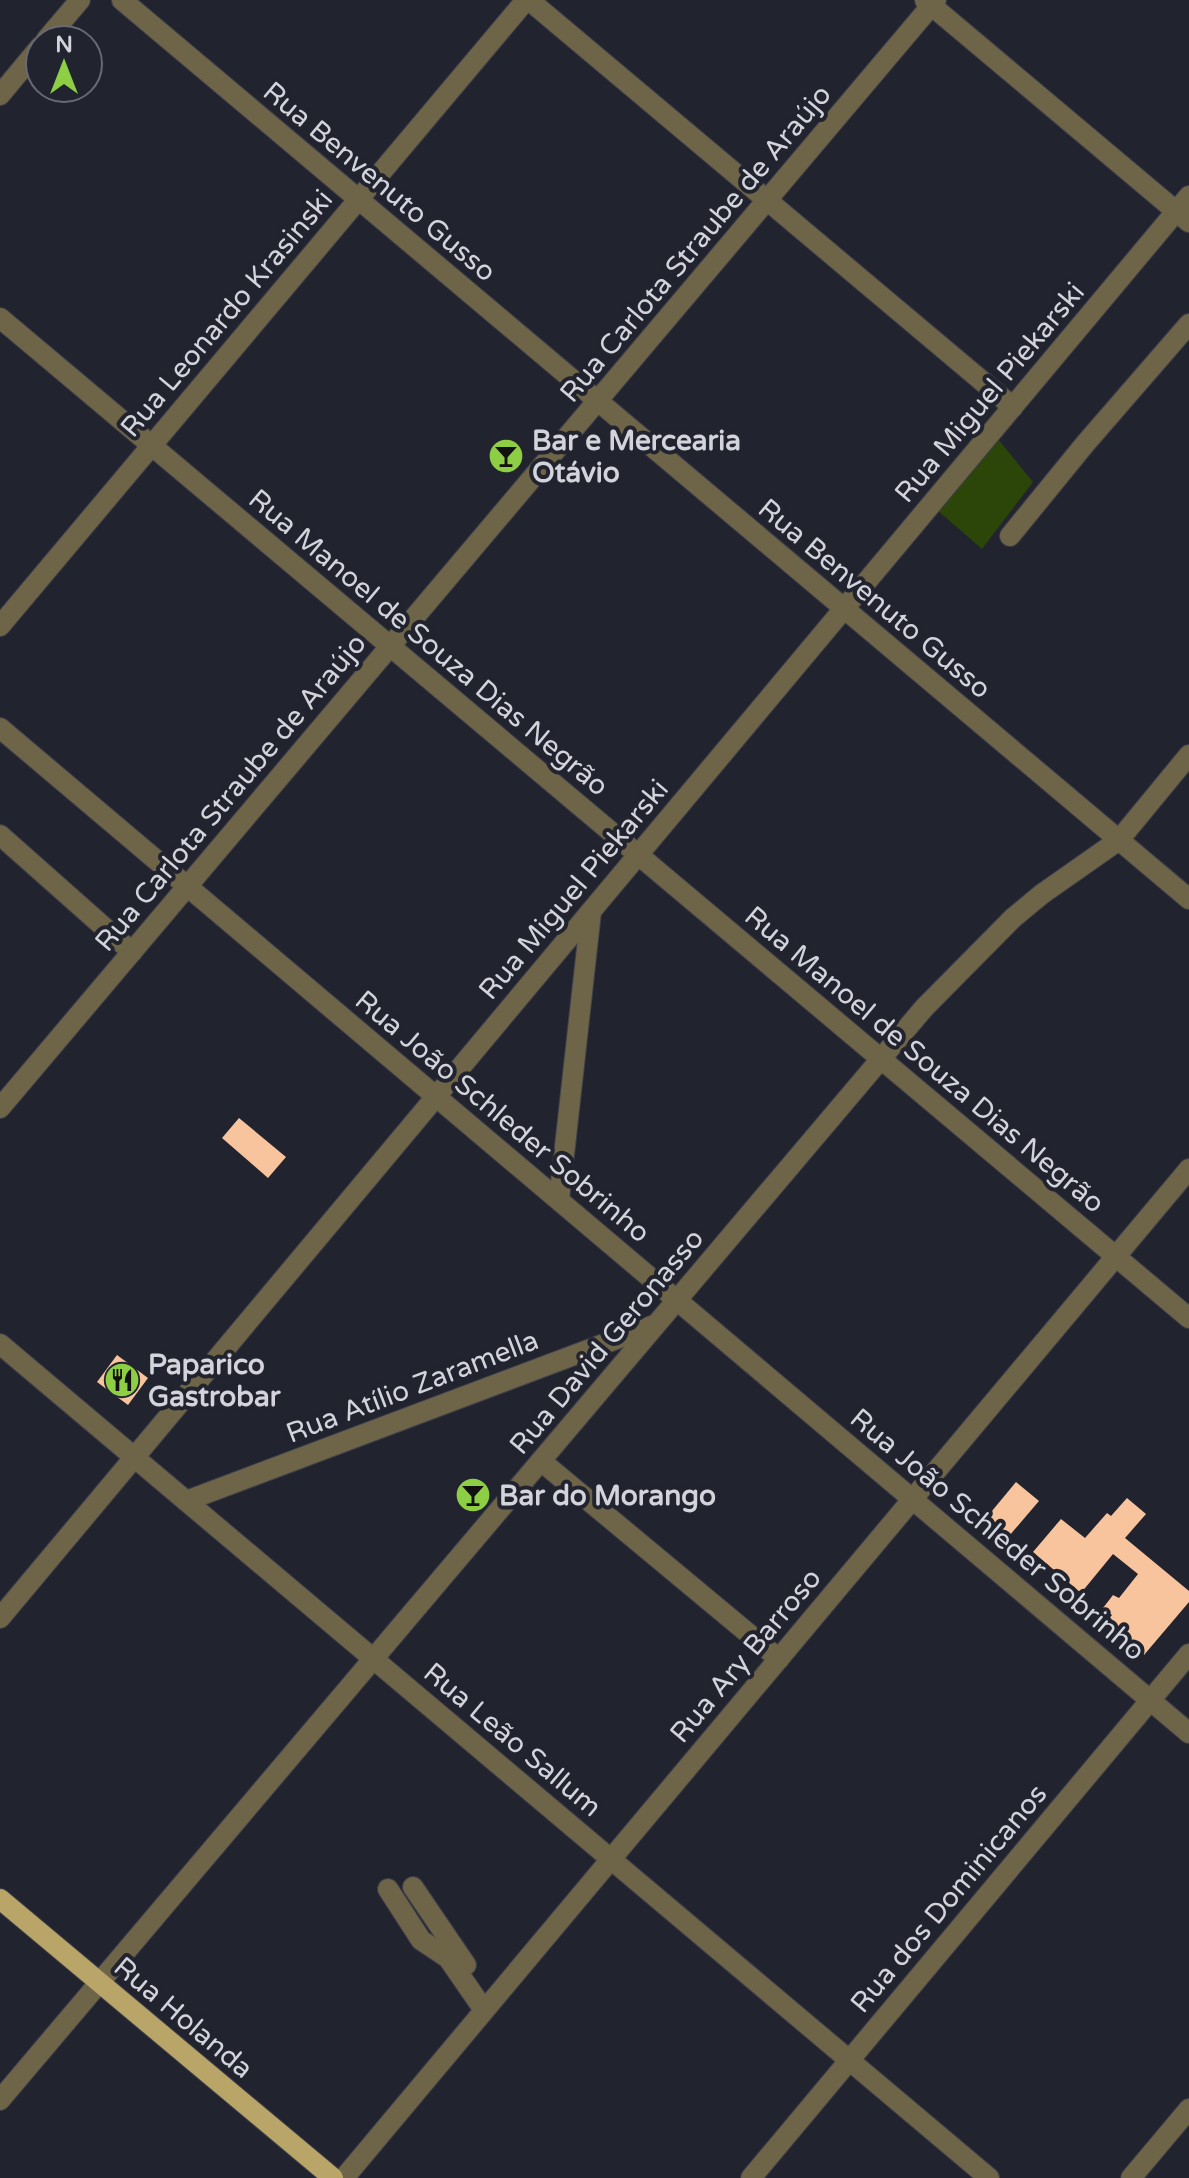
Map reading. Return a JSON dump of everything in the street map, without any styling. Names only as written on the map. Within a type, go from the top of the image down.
[{"type":"main road","name":"Rua Holanda","points":[[0,1899],[333,2178]]},
{"type":"street","points":[[60,24],[80,0]]},
{"type":"street","name":"Rua Benvenuto Gusso","points":[[122,0],[1189,899]]},
{"type":"street","points":[[527,0],[1013,407]]},
{"type":"street","name":"Rua Leonardo Krasinski","points":[[0,626],[527,0]]},
{"type":"street","points":[[931,2],[1185,210]]},
{"type":"street","name":"Rua Carlota Straube de Araújo","points":[[0,1108],[931,2]]},
{"type":"street","points":[[0,95],[24,66]]},
{"type":"street","name":"Rua Miguel Piekarski","points":[[0,1618],[1013,407],[1185,210]]},
{"type":"street","name":"Rua Manoel de Souza Dias Negrão","points":[[0,318],[1189,1318]]},
{"type":"street","points":[[1010,536],[1189,324]]},
{"type":"street","name":"Rua João Schleder Sobrinho","points":[[0,728],[1189,1733]]},
{"type":"street","name":"Rua David Geronasso","points":[[0,2100],[953,977],[1042,894],[1119,840],[1189,755]]},
{"type":"street","points":[[0,835],[132,952]]},
{"type":"street","points":[[559,1200],[591,912]]},
{"type":"street","name":"Rua Ary Barroso","points":[[344,2178],[1189,1169]]},
{"type":"street","name":"Rua Atílio Zaramella","points":[[186,1501],[657,1324]]},
{"type":"street","name":"Rua Leão Sallum","points":[[0,1344],[989,2178]]},
{"type":"street","points":[[541,1461],[779,1659]]},
{"type":"street","name":"Rua dos Dominicanos","points":[[751,2178],[1189,1654]]},
{"type":"street","points":[[413,1887],[471,1971],[489,2005]]},
{"type":"street","points":[[388,1889],[421,1940],[448,1958],[489,2005]]},
{"type":"street","points":[[1131,2178],[1189,2109]]},
{"type":"green space","points":[[989,428],[1033,482],[982,549],[929,503]]},
{"type":"building","points":[[239,1118],[286,1157],[268,1178],[222,1138]]},
{"type":"building","name":"Paparico Gastrobar","points":[[117,1355],[148,1378],[128,1405],[97,1382]]},
{"type":"building","points":[[1016,1482],[1039,1501],[1004,1542],[982,1523]]},
{"type":"building","points":[[1127,1498],[1146,1514],[1125,1538],[1189,1591],[1189,1602],[1137,1660],[1121,1646],[1127,1635],[1108,1620],[1112,1615],[1103,1608],[1113,1595],[1119,1598],[1138,1574],[1113,1554],[1081,1593],[1033,1552],[1061,1519],[1085,1538],[1107,1513],[1111,1516]]},
{"type":"place","name":"Bar e Mercearia Otávio","points":[[506,456]]},
{"type":"place","name":"Paparico Gastrobar","points":[[122,1380]]},
{"type":"place","name":"Bar do Morango","points":[[473,1495]]}]
